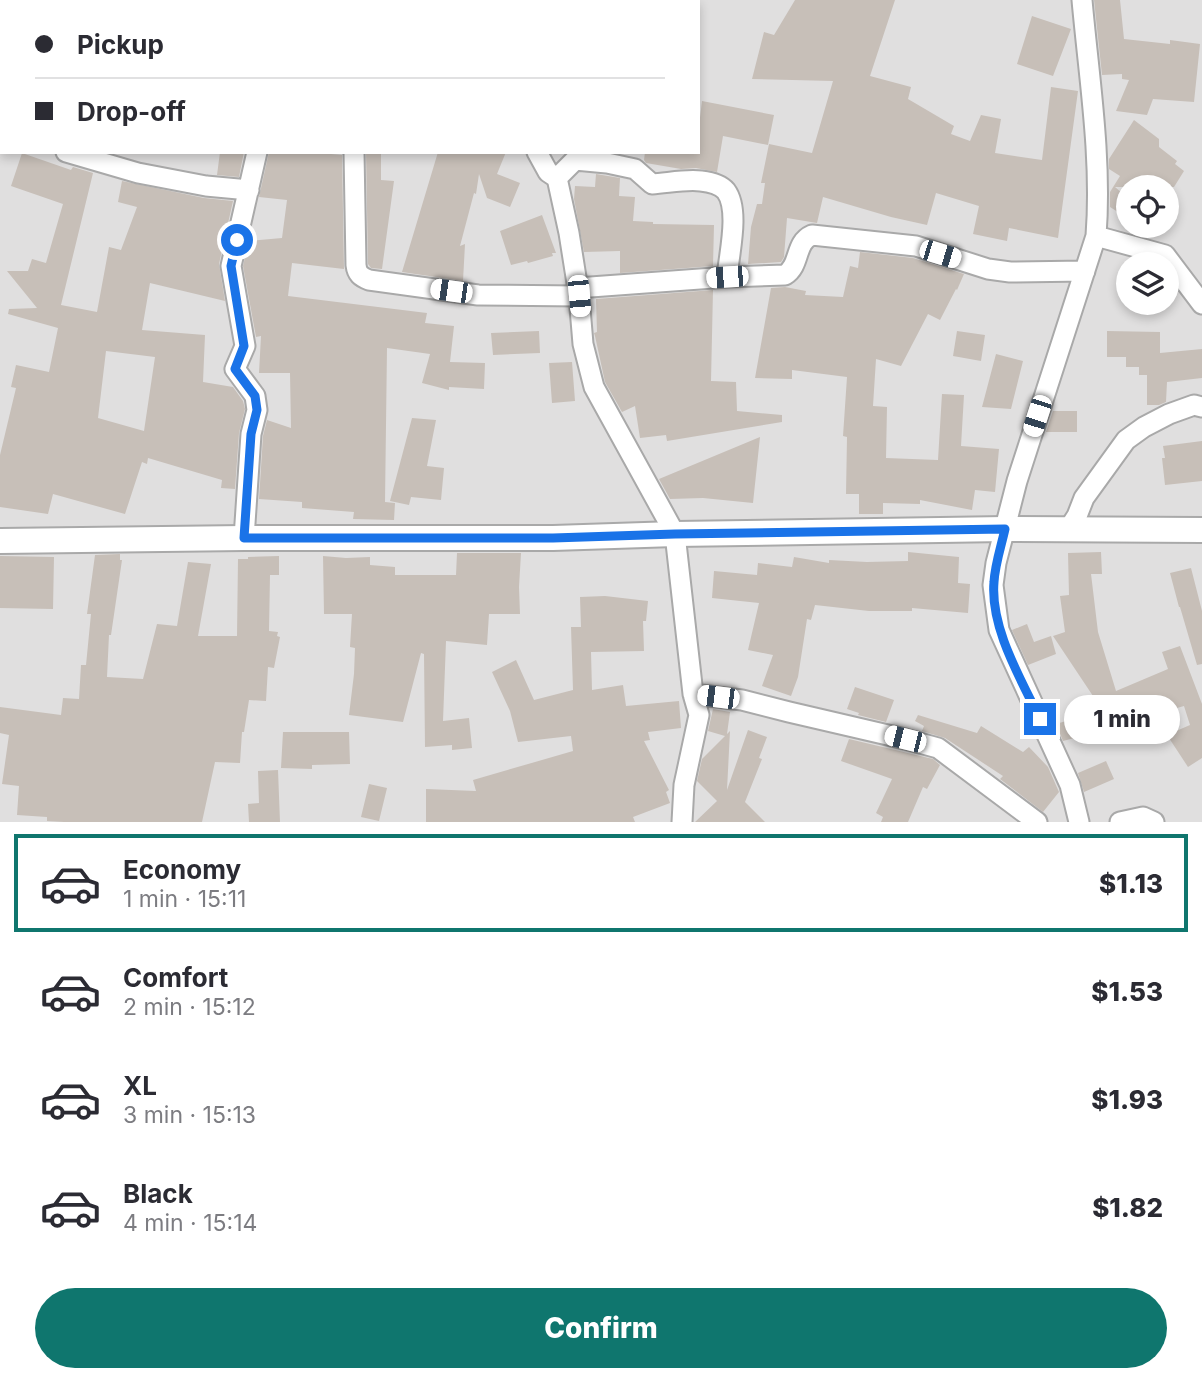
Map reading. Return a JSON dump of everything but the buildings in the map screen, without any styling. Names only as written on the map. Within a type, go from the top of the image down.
[{"type":"street","points":[[1079,822],[1070,785],[999,630],[993,585],[996,563],[1029,440],[1096,236],[1099,202],[1083,0]]},
{"type":"street","points":[[73,154],[138,173],[206,186],[249,190]]},
{"type":"street","points":[[244,538],[251,434],[257,410],[255,396],[235,369],[244,346],[231,266],[257,154]]},
{"type":"street","points":[[354,154],[356,265],[357,272],[369,280],[478,295],[578,292],[727,277],[785,275],[795,265],[800,245],[811,234],[916,247],[988,269],[1010,272],[1085,271]]},
{"type":"street","points":[[538,154],[553,175]]},
{"type":"street","points":[[551,154],[553,175],[569,233],[583,344],[594,387],[675,534],[694,694],[699,715],[684,785],[682,822]]},
{"type":"street","points":[[553,175],[575,160],[635,169],[652,184],[700,181],[719,185],[726,191],[733,214],[727,277]]},
{"type":"street","points":[[1096,236],[1165,255],[1202,304]]},
{"type":"street","points":[[1068,530],[1084,498],[1126,440],[1169,414],[1194,405],[1202,407]]},
{"type":"street","points":[[0,541],[553,538],[1005,529],[1202,530]]},
{"type":"street","points":[[694,694],[742,700],[937,748],[1037,822]]},
{"type":"street","points":[[1120,822],[1143,817],[1154,822]]},
{"type":"shaded area","points":[[700,0],[1202,0],[1202,822],[0,822],[0,154],[700,154]]},
{"type":"route","points":[[237,240],[231,266],[244,346],[235,369],[255,396],[257,410],[251,434],[244,538],[553,538],[1005,529],[993,585],[999,630],[1040,719]]}]
